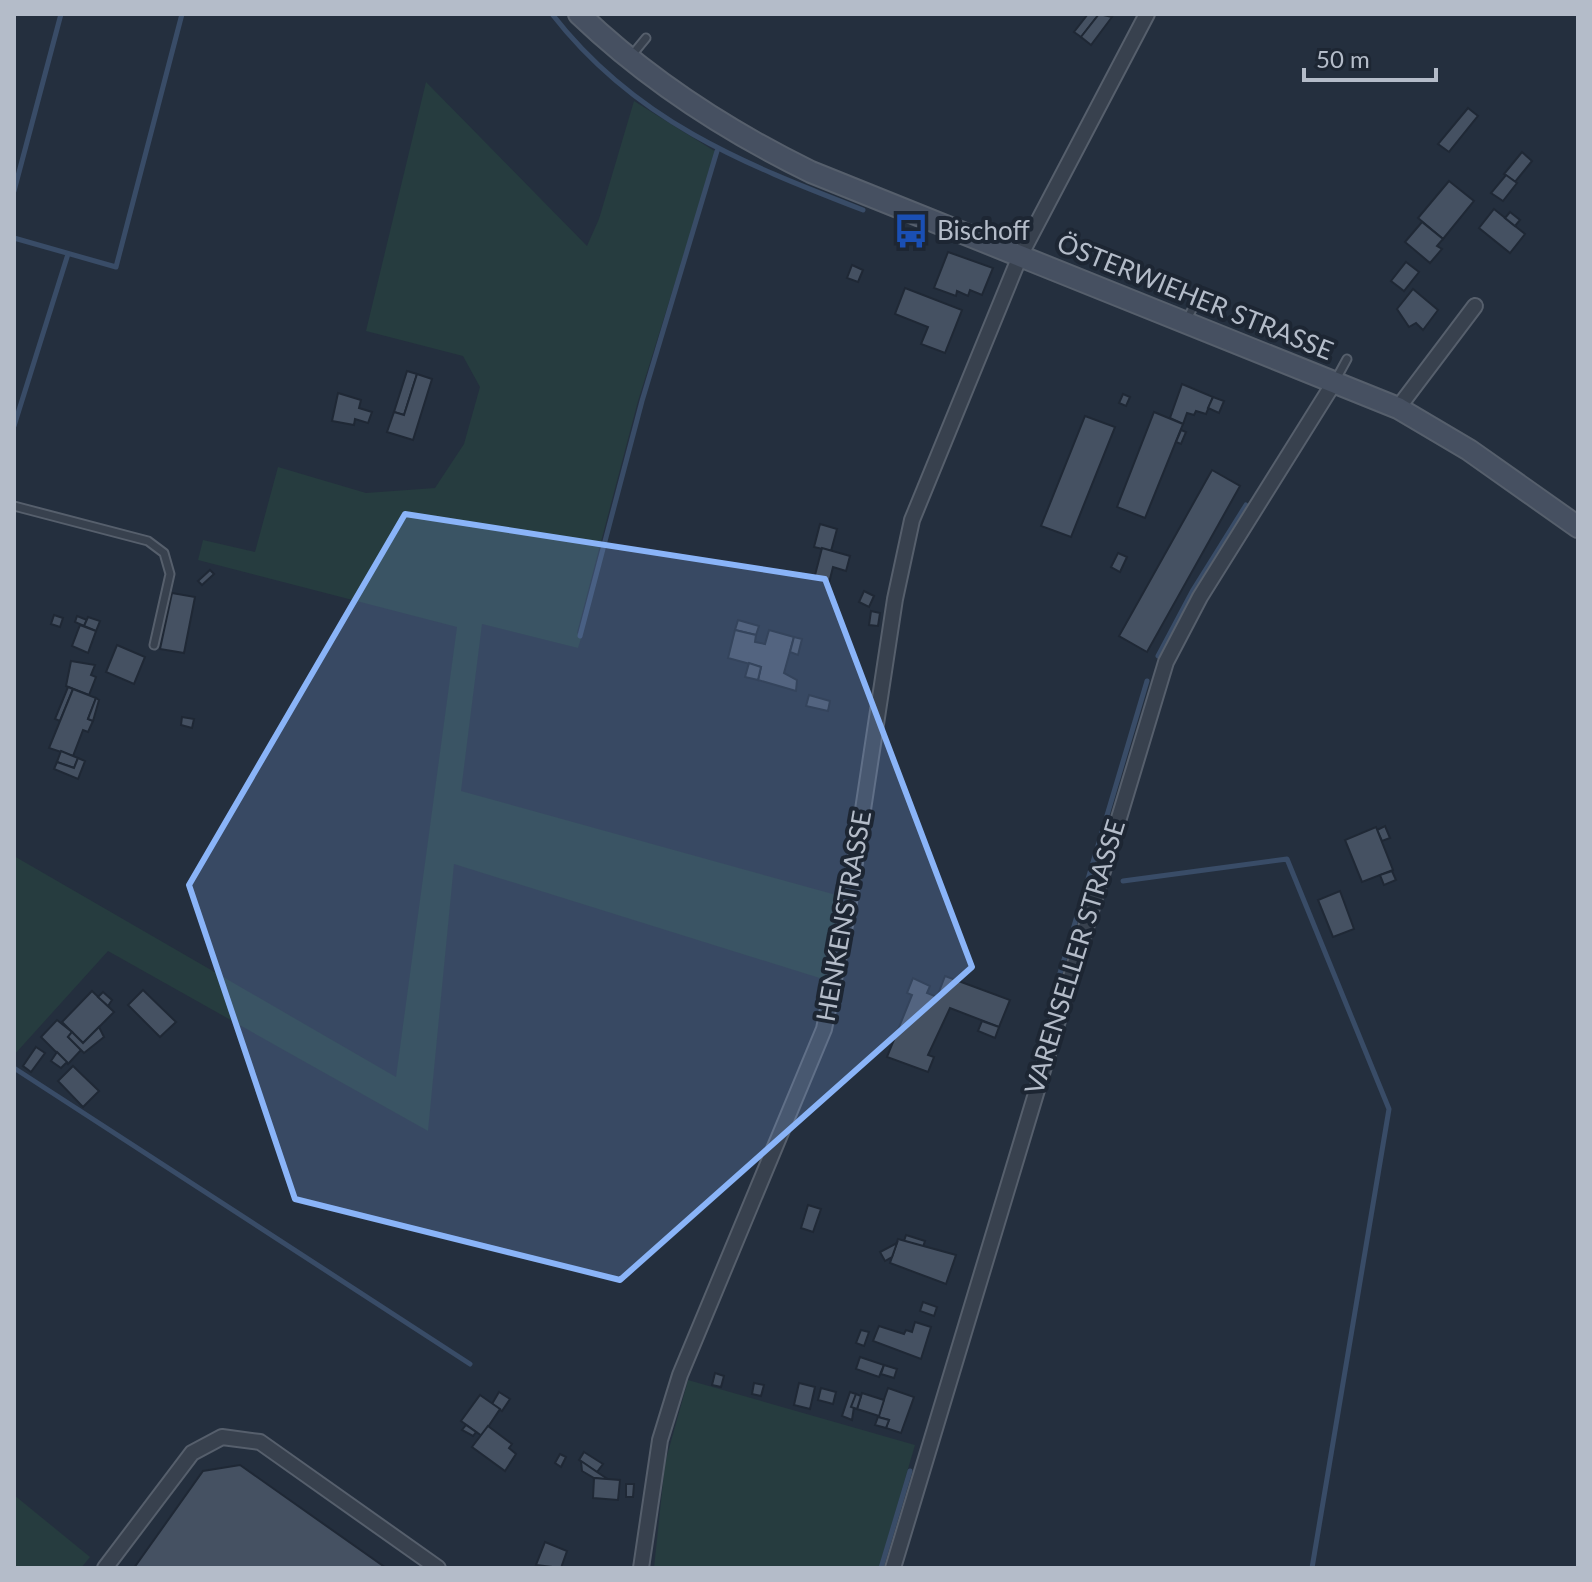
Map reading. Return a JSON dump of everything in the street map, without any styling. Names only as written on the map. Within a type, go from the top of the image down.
[{"type":"street","name":"ÖSTERWIEHER STRASSE","points":[[579,14],[629,59],[715,122],[752,143],[811,172],[1398,408],[1469,450],[1578,527]]},
{"type":"street","name":"HENKENSTRASSE","points":[[641,1568],[660,1440],[680,1375],[824,1029],[847,915],[899,575],[912,520],[1020,256],[1147,14]]},
{"type":"street","points":[[1398,408],[1475,306]]},
{"type":"street","name":"VARENSELLER STRASSE","points":[[893,1568],[1166,662],[1200,597],[1335,381]]},
{"type":"street","points":[[105,1568],[192,1453],[222,1437],[239,1437],[260,1442],[438,1568]]},
{"type":"lane","points":[[629,59],[646,38]]},
{"type":"lane","points":[[1186,321],[1198,298]]},
{"type":"lane","points":[[1335,381],[1347,359]]},
{"type":"lane","points":[[14,506],[148,541],[164,553],[170,574],[154,645]]},
{"type":"highlighted area","points":[[405,514],[825,579],[972,967],[620,1280],[295,1199],[189,885]]},
{"type":"green space","points":[[426,82],[587,246],[599,219],[634,101],[716,152],[638,401],[577,633],[582,635],[578,648],[482,624],[461,791],[840,896],[826,980],[454,864],[428,1131],[108,951],[14,1055],[14,856],[396,1077],[457,627],[198,560],[203,540],[255,552],[278,467],[366,493],[435,488],[464,444],[480,387],[463,356],[366,331]]},
{"type":"green space","points":[[688,1380],[915,1445],[879,1568],[654,1568],[665,1463]]},
{"type":"green space","points":[[14,1495],[90,1557],[81,1568],[14,1568]]},
{"type":"building","points":[[1088,14],[1099,14],[1081,37],[1074,32]]},
{"type":"building","points":[[1099,14],[1112,17],[1091,45],[1081,37]]},
{"type":"building","points":[[1468,108],[1478,116],[1449,152],[1438,144]]},
{"type":"building","points":[[1522,152],[1532,161],[1515,182],[1504,174]]},
{"type":"building","points":[[1506,175],[1517,183],[1503,201],[1491,193]]},
{"type":"building","points":[[1449,181],[1474,201],[1443,239],[1418,218]]},
{"type":"building","points":[[1494,209],[1525,234],[1510,253],[1479,228]]},
{"type":"building","points":[[1510,212],[1520,220],[1515,226],[1505,218]]},
{"type":"building","points":[[1422,222],[1443,239],[1437,246],[1442,249],[1430,263],[1405,242]]},
{"type":"building","points":[[948,252],[993,268],[982,295],[970,290],[968,296],[957,291],[956,296],[934,288]]},
{"type":"building","points":[[1406,262],[1419,272],[1404,291],[1391,281]]},
{"type":"building","points":[[852,265],[863,270],[858,282],[847,278]]},
{"type":"building","points":[[905,288],[962,310],[945,353],[921,344],[928,327],[895,314]]},
{"type":"building","points":[[1413,289],[1438,310],[1423,330],[1416,323],[1409,327],[1397,309]]},
{"type":"building","points":[[407,371],[417,374],[404,415],[394,412]]},
{"type":"building","points":[[417,374],[432,379],[413,440],[387,432],[394,412],[404,415]]},
{"type":"building","points":[[1182,384],[1213,397],[1206,414],[1196,411],[1194,415],[1187,413],[1183,424],[1170,418]]},
{"type":"building","points":[[338,393],[361,400],[359,408],[372,412],[368,423],[355,419],[354,425],[332,421]]},
{"type":"building","points":[[1123,394],[1130,397],[1126,406],[1119,403]]},
{"type":"building","points":[[1213,397],[1224,401],[1219,413],[1208,408]]},
{"type":"building","points":[[1154,412],[1183,424],[1145,518],[1117,507]]},
{"type":"building","points":[[1085,416],[1115,427],[1071,537],[1041,526]]},
{"type":"building","points":[[1181,430],[1186,432],[1181,444],[1176,442]]},
{"type":"building","points":[[1212,470],[1240,486],[1147,652],[1119,636]]},
{"type":"building","points":[[820,524],[837,529],[831,551],[814,547]]},
{"type":"building","points":[[822,548],[850,556],[846,571],[833,567],[829,583],[814,579]]},
{"type":"building","points":[[1118,553],[1127,557],[1120,572],[1111,567]]},
{"type":"building","points":[[210,570],[214,574],[202,585],[198,581]]},
{"type":"building","points":[[864,591],[874,596],[869,607],[859,602]]},
{"type":"building","points":[[172,593],[195,597],[184,653],[160,649]]},
{"type":"building","points":[[871,611],[880,613],[878,626],[869,625]]},
{"type":"building","points":[[54,615],[63,618],[60,627],[51,624]]},
{"type":"building","points":[[77,616],[87,620],[84,626],[75,622]]},
{"type":"building","points":[[88,617],[100,621],[96,631],[84,626]]},
{"type":"building","points":[[738,620],[759,626],[756,635],[735,630]]},
{"type":"building","points":[[80,625],[96,631],[88,653],[72,646]]},
{"type":"building","points":[[735,630],[756,635],[755,642],[765,644],[769,630],[794,637],[784,673],[797,680],[796,691],[758,680],[761,667],[728,658]]},
{"type":"building","points":[[794,637],[802,639],[798,655],[790,652]]},
{"type":"building","points":[[117,645],[145,657],[134,684],[106,672]]},
{"type":"building","points":[[71,661],[95,665],[91,675],[96,677],[89,695],[66,686]]},
{"type":"building","points":[[749,663],[761,667],[758,680],[745,677]]},
{"type":"building","points":[[68,687],[73,689],[60,721],[55,719]]},
{"type":"building","points":[[73,689],[96,698],[88,719],[93,721],[88,732],[83,730],[73,756],[49,748]]},
{"type":"building","points":[[809,695],[830,701],[828,711],[806,706]]},
{"type":"building","points":[[96,698],[99,700],[93,721],[88,719]]},
{"type":"building","points":[[182,717],[194,719],[192,728],[181,725]]},
{"type":"building","points":[[61,751],[78,758],[74,768],[57,762]]},
{"type":"building","points":[[78,758],[85,761],[78,779],[54,769],[57,762],[74,768]]},
{"type":"building","points":[[1385,826],[1390,838],[1382,841],[1377,830]]},
{"type":"building","points":[[1376,827],[1393,870],[1362,882],[1345,840]]},
{"type":"building","points":[[1392,871],[1396,880],[1384,885],[1380,875]]},
{"type":"building","points":[[1340,891],[1354,929],[1333,937],[1318,900]]},
{"type":"building","points":[[945,976],[1010,1000],[999,1027],[950,1008],[928,1055],[934,1057],[928,1072],[887,1057],[912,995],[907,993],[913,978],[930,986],[927,993],[937,997]]},
{"type":"building","points":[[143,990],[176,1022],[160,1037],[128,1005]]},
{"type":"building","points":[[92,991],[114,1012],[83,1043],[62,1022]]},
{"type":"building","points":[[103,992],[112,1000],[108,1006],[98,997]]},
{"type":"building","points":[[57,1020],[72,1032],[68,1037],[81,1050],[68,1064],[41,1037]]},
{"type":"building","points":[[982,1021],[999,1027],[995,1038],[978,1031]]},
{"type":"building","points":[[99,1027],[104,1037],[84,1053],[68,1037],[72,1032],[83,1043]]},
{"type":"building","points":[[36,1047],[45,1053],[31,1072],[23,1066]]},
{"type":"building","points":[[57,1052],[67,1062],[61,1068],[51,1061]]},
{"type":"building","points":[[73,1066],[99,1091],[83,1107],[58,1081]]},
{"type":"building","points":[[808,1205],[821,1209],[813,1232],[801,1228]]},
{"type":"building","points":[[906,1235],[925,1241],[923,1247],[904,1241]]},
{"type":"building","points":[[898,1239],[956,1255],[946,1284],[890,1263]]},
{"type":"building","points":[[897,1243],[892,1257],[885,1261],[880,1252]]},
{"type":"building","points":[[923,1302],[937,1307],[934,1316],[920,1311]]},
{"type":"building","points":[[915,1322],[931,1327],[921,1359],[873,1341],[879,1326],[904,1334],[906,1330],[912,1332]]},
{"type":"building","points":[[861,1330],[869,1332],[864,1346],[856,1343]]},
{"type":"building","points":[[860,1357],[884,1365],[879,1377],[856,1369]]},
{"type":"building","points":[[884,1365],[897,1369],[894,1378],[881,1374]]},
{"type":"building","points":[[715,1373],[724,1376],[721,1387],[712,1385]]},
{"type":"building","points":[[754,1383],[764,1385],[761,1396],[752,1394]]},
{"type":"building","points":[[799,1383],[815,1387],[810,1409],[794,1405]]},
{"type":"building","points":[[821,1388],[836,1392],[833,1404],[818,1400]]},
{"type":"building","points":[[888,1388],[914,1397],[901,1433],[886,1428],[889,1420],[878,1417]]},
{"type":"building","points":[[499,1392],[510,1399],[502,1411],[492,1404]]},
{"type":"building","points":[[850,1392],[856,1394],[852,1420],[842,1416]]},
{"type":"building","points":[[862,1393],[884,1400],[879,1416],[857,1409]]},
{"type":"building","points":[[856,1394],[861,1396],[857,1409],[851,1407]]},
{"type":"building","points":[[480,1395],[500,1409],[482,1436],[461,1421]]},
{"type":"building","points":[[878,1417],[889,1420],[886,1428],[875,1425]]},
{"type":"building","points":[[466,1425],[476,1432],[473,1436],[462,1430]]},
{"type":"building","points":[[488,1426],[512,1444],[509,1448],[516,1454],[505,1471],[472,1447]]},
{"type":"building","points":[[584,1452],[603,1464],[597,1472],[579,1460]]},
{"type":"building","points":[[560,1454],[566,1457],[561,1467],[555,1463]]},
{"type":"building","points":[[581,1461],[609,1480],[594,1478],[582,1471]]},
{"type":"building","points":[[240,1465],[386,1568],[134,1568],[203,1471]]},
{"type":"building","points":[[594,1478],[620,1480],[618,1500],[593,1498]]},
{"type":"building","points":[[626,1484],[634,1484],[633,1497],[626,1497]]},
{"type":"building","points":[[545,1542],[567,1551],[561,1568],[536,1565]]},
{"type":"waterway","points":[[14,191],[61,14]]},
{"type":"waterway","points":[[14,238],[116,267],[182,14]]},
{"type":"waterway","points":[[552,14],[584,51],[655,111],[733,156],[863,210]]},
{"type":"waterway","points":[[580,636],[642,401],[717,151]]},
{"type":"waterway","points":[[14,426],[68,254]]},
{"type":"waterway","points":[[1158,656],[1193,590],[1246,505]]},
{"type":"waterway","points":[[1052,1000],[1147,681]]},
{"type":"waterway","points":[[1123,881],[1287,859],[1389,1109],[1312,1568]]},
{"type":"waterway","points":[[14,1068],[470,1364]]},
{"type":"waterway","points":[[881,1568],[910,1471]]},
{"type":"place","name":"Bischoff","points":[[911,231]]}]
